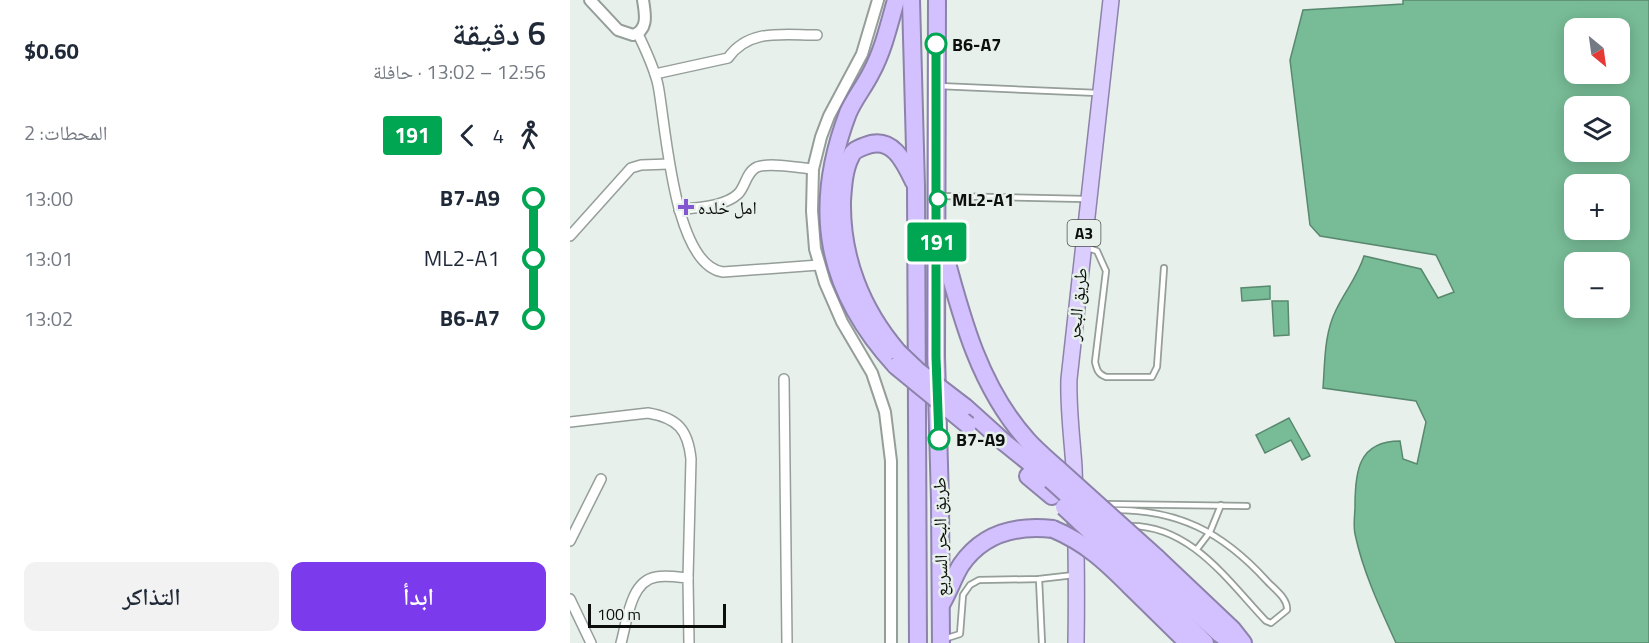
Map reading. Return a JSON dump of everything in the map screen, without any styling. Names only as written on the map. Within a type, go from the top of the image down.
[{"type":"highway","points":[[896,0],[872,72],[849,111],[833,160],[828,210],[829,230],[841,282],[856,314],[873,342],[918,371],[1005,443],[1059,478],[1144,572],[1233,643]]},
{"type":"highway","name":"طريق البحر السريع","points":[[911,0],[916,186],[918,643]]},
{"type":"highway","name":"طريق البحر السريع","points":[[937,0],[936,357],[941,641]]},
{"type":"highway","name":"طريق البحر","points":[[1059,478],[1111,0]]},
{"type":"highway","points":[[916,186],[896,151],[881,143],[872,143],[858,148],[851,154],[843,188],[843,231],[855,281],[897,359],[968,425],[1059,478]]},
{"type":"highway","points":[[937,225],[962,319],[983,372],[1000,402],[1059,478],[1205,643]]},
{"type":"highway","name":"A3","points":[[1059,478],[1074,507],[1077,574],[1076,643]]},
{"type":"highway","points":[[941,607],[960,566],[977,546],[1014,528],[1037,527],[1053,529],[1081,542],[1098,554],[1144,572],[1232,629],[1243,643]]},
{"type":"highway","points":[[1144,572],[1188,643]]},
{"type":"street","points":[[590,0],[618,30],[628,35],[638,34]]},
{"type":"street","points":[[638,34],[645,23],[643,0]]},
{"type":"street","points":[[878,0],[862,54],[829,116],[821,137],[813,169],[812,200],[813,232],[819,265],[837,313],[872,373],[885,412],[891,462],[891,643]]},
{"type":"street","points":[[638,34],[655,74],[669,164],[679,210],[706,264],[717,271],[819,265]]},
{"type":"street","points":[[655,74],[728,58],[735,49],[755,36],[817,35]]},
{"type":"street","points":[[570,236],[631,168],[641,165],[669,164]]},
{"type":"street","points":[[679,210],[721,202],[734,197],[741,189],[748,174],[756,168],[768,166],[813,169]]},
{"type":"street","points":[[784,379],[787,643]]},
{"type":"street","points":[[570,422],[648,413],[675,422],[686,434],[690,443],[691,459],[689,643]]},
{"type":"street","points":[[570,541],[601,479]]},
{"type":"street","points":[[621,643],[635,590],[639,586],[650,578],[656,577],[688,578]]},
{"type":"street","points":[[570,599],[591,643]]},
{"type":"lane","points":[[936,86],[1100,93]]},
{"type":"lane","points":[[938,196],[1088,199]]},
{"type":"lane","points":[[1083,247],[1098,251],[1106,271],[1095,362],[1096,370],[1106,377],[1152,377],[1155,373],[1164,268]]},
{"type":"lane","points":[[1197,549],[1210,532],[1221,505]]},
{"type":"lane","points":[[1074,507],[1247,506]]},
{"type":"lane","points":[[1074,507],[1143,510],[1210,532],[1240,553],[1253,566],[1286,601],[1287,610],[1275,621],[1270,623],[1266,621],[1197,549],[1181,538],[1141,526],[1075,528]]},
{"type":"lane","points":[[941,641],[960,634],[963,595],[970,585],[980,580],[1038,579],[1077,574]]},
{"type":"lane","points":[[1038,579],[1041,643]]},
{"type":"shaded area","points":[[1403,0],[1649,0],[1649,643],[1396,643],[1372,590],[1358,548],[1354,531],[1356,482],[1358,470],[1367,453],[1375,446],[1386,442],[1400,441],[1403,459],[1417,464],[1426,422],[1416,401],[1323,388],[1329,329],[1336,310],[1364,256],[1421,269],[1438,298],[1454,292],[1436,255],[1320,236],[1310,225],[1290,60],[1303,10],[1403,4]]},
{"type":"shaded area","points":[[1270,286],[1270,299],[1242,301],[1241,288]]},
{"type":"shaded area","points":[[1272,301],[1288,301],[1289,335],[1274,336]]},
{"type":"shaded area","points":[[1289,418],[1310,456],[1302,460],[1291,440],[1265,453],[1256,435]]},
{"type":"bus line","name":"191","points":[[936,44],[938,196],[936,357],[939,439]]},
{"type":"place","name":"B6-A7","points":[[936,44]]},
{"type":"place","name":"ML2-A1","points":[[938,199]]},
{"type":"place","name":"امل خلده","points":[[686,207]]},
{"type":"place","name":"B7-A9","points":[[939,439]]}]
